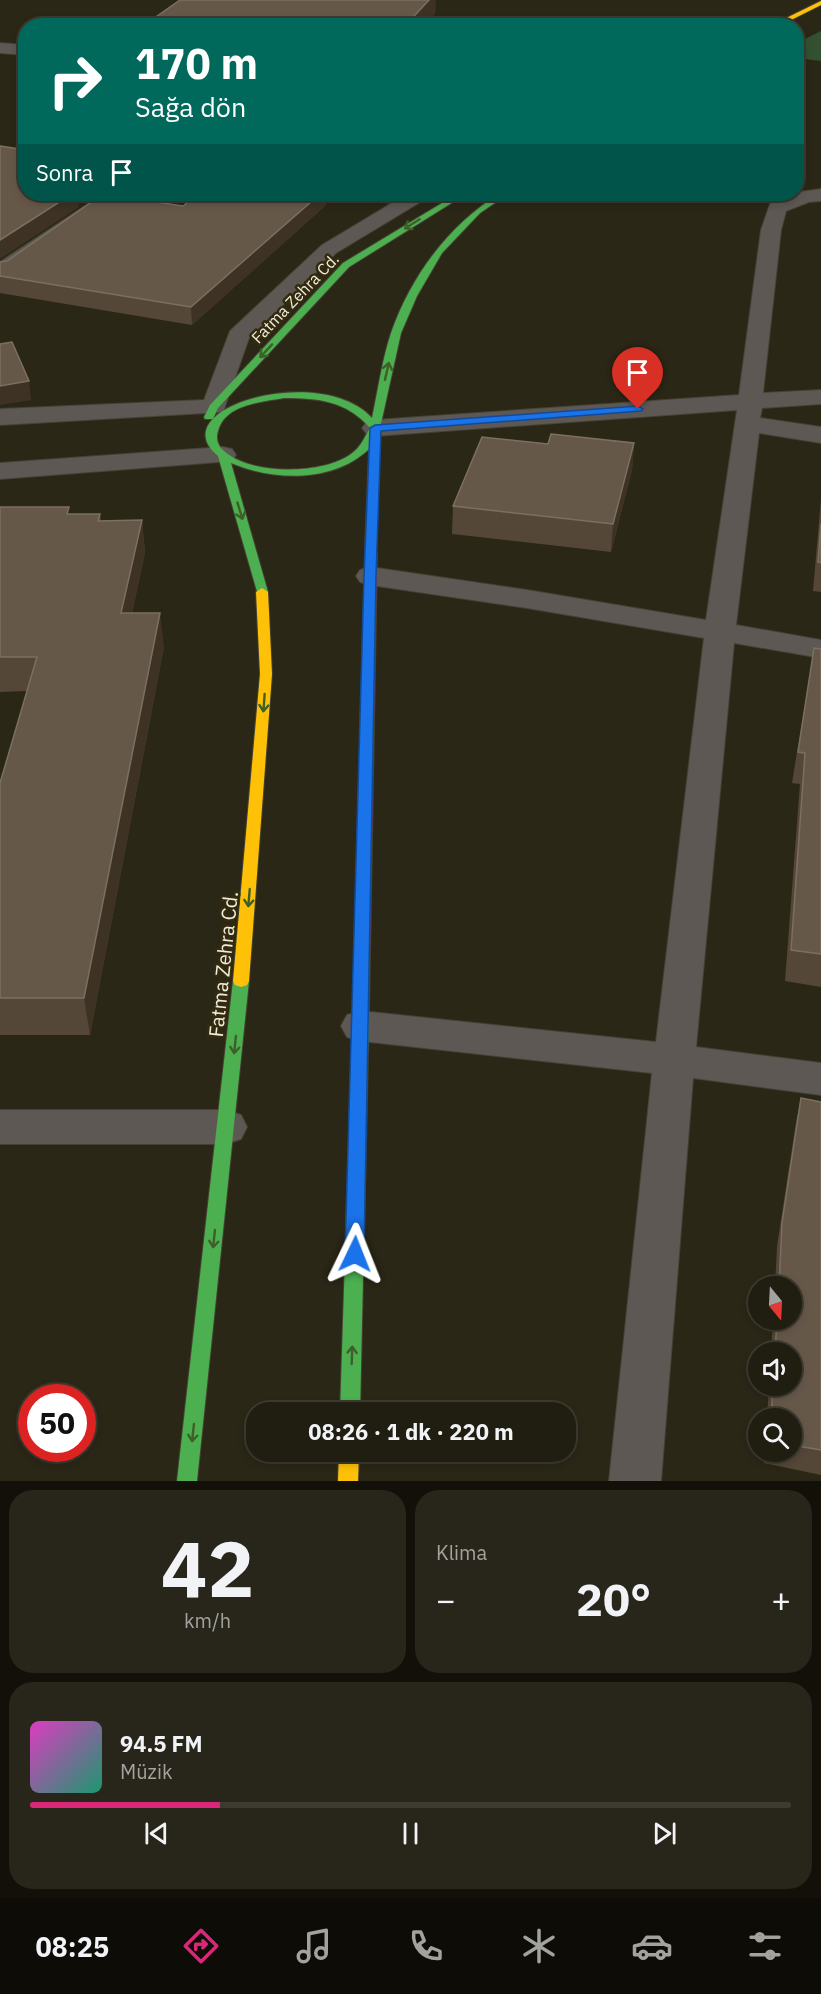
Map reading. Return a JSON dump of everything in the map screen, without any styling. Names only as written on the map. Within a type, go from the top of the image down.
[{"type":"main road","points":[[790,18],[821,3]]},
{"type":"main road","points":[[804,23],[821,15]]},
{"type":"main road","name":"Fatma Zehra Cd.","points":[[187,1481],[253,857],[266,674],[262,593],[223,455],[215,447],[211,438],[213,418],[346,265],[451,201]]},
{"type":"main road","points":[[223,455],[241,465],[265,471],[292,472],[320,470],[343,463],[362,453],[373,441],[396,333],[412,296],[438,252],[477,211],[493,201]]},
{"type":"main road","points":[[213,418],[220,417],[258,399],[284,395],[310,395],[334,399],[355,406],[369,416],[375,428],[350,1402]]},
{"type":"main road","points":[[348,1481],[349,1462]]},
{"type":"street","points":[[0,48],[18,49]]},
{"type":"street","points":[[804,197],[821,195]]},
{"type":"street","points":[[0,272],[105,201]]},
{"type":"street","points":[[0,417],[213,418],[238,336],[329,249],[408,201]]},
{"type":"street","points":[[635,1481],[674,1060],[720,632],[750,413],[771,230],[777,208],[794,201]]},
{"type":"street","points":[[375,428],[750,413],[821,398]]},
{"type":"street","points":[[750,413],[821,435]]},
{"type":"street","points":[[0,471],[223,455]]},
{"type":"street","points":[[370,576],[527,599],[821,649]]},
{"type":"street","points":[[361,1026],[674,1060],[821,1079]]},
{"type":"street","points":[[0,1127],[226,1127]]},
{"type":"green space","points":[[821,31],[821,61],[804,59],[804,40]]},
{"type":"building","points":[[180,0],[429,0],[412,18],[154,18]]},
{"type":"building","points":[[0,146],[18,149],[18,201],[61,201],[0,240]]},
{"type":"building","points":[[93,201],[150,201],[183,206],[189,201],[312,201],[191,307],[0,276],[0,262],[7,261]]},
{"type":"building","points":[[12,342],[29,381],[0,386],[0,344]]},
{"type":"building","points":[[551,434],[634,443],[613,524],[453,506],[482,437],[548,444]]},
{"type":"building","points":[[0,507],[69,507],[67,514],[100,514],[98,521],[142,520],[121,613],[160,613],[84,998],[0,998],[0,783],[37,657],[0,657]]},
{"type":"building","points":[[821,524],[821,563],[818,562]]},
{"type":"building","points":[[814,648],[821,649],[821,954],[791,950],[805,753],[798,752]]},
{"type":"building","points":[[801,1098],[821,1102],[821,1450],[802,1447],[802,1408],[772,1408],[772,1396],[802,1396],[802,1342],[776,1342],[776,1330],[802,1330],[802,1276],[780,1276],[782,1223]]},
{"type":"traffic: fast","points":[[209,417],[214,407],[346,265],[451,201]]},
{"type":"traffic: fast","points":[[371,552],[375,428],[396,333],[412,296],[438,252],[477,211],[493,201]]},
{"type":"traffic: fast","points":[[284,395],[322,397],[346,403],[356,409],[375,428],[367,445],[354,457],[337,465],[296,472],[254,468],[236,462],[216,448],[212,433],[217,420],[224,413],[243,404],[284,395]]},
{"type":"traffic: fast","points":[[223,455],[262,592]]},
{"type":"traffic: fast","points":[[187,1481],[241,981]]},
{"type":"traffic: fast","points":[[350,1402],[361,1010]]},
{"type":"traffic: slow","points":[[790,18],[821,3]]},
{"type":"traffic: slow","points":[[241,981],[266,674],[262,592]]},
{"type":"traffic: slow","points":[[348,1481],[349,1462]]},
{"type":"traffic: jam","points":[[361,1010],[371,552]]},
{"type":"route","points":[[355,1254],[375,428],[638,409]]}]
